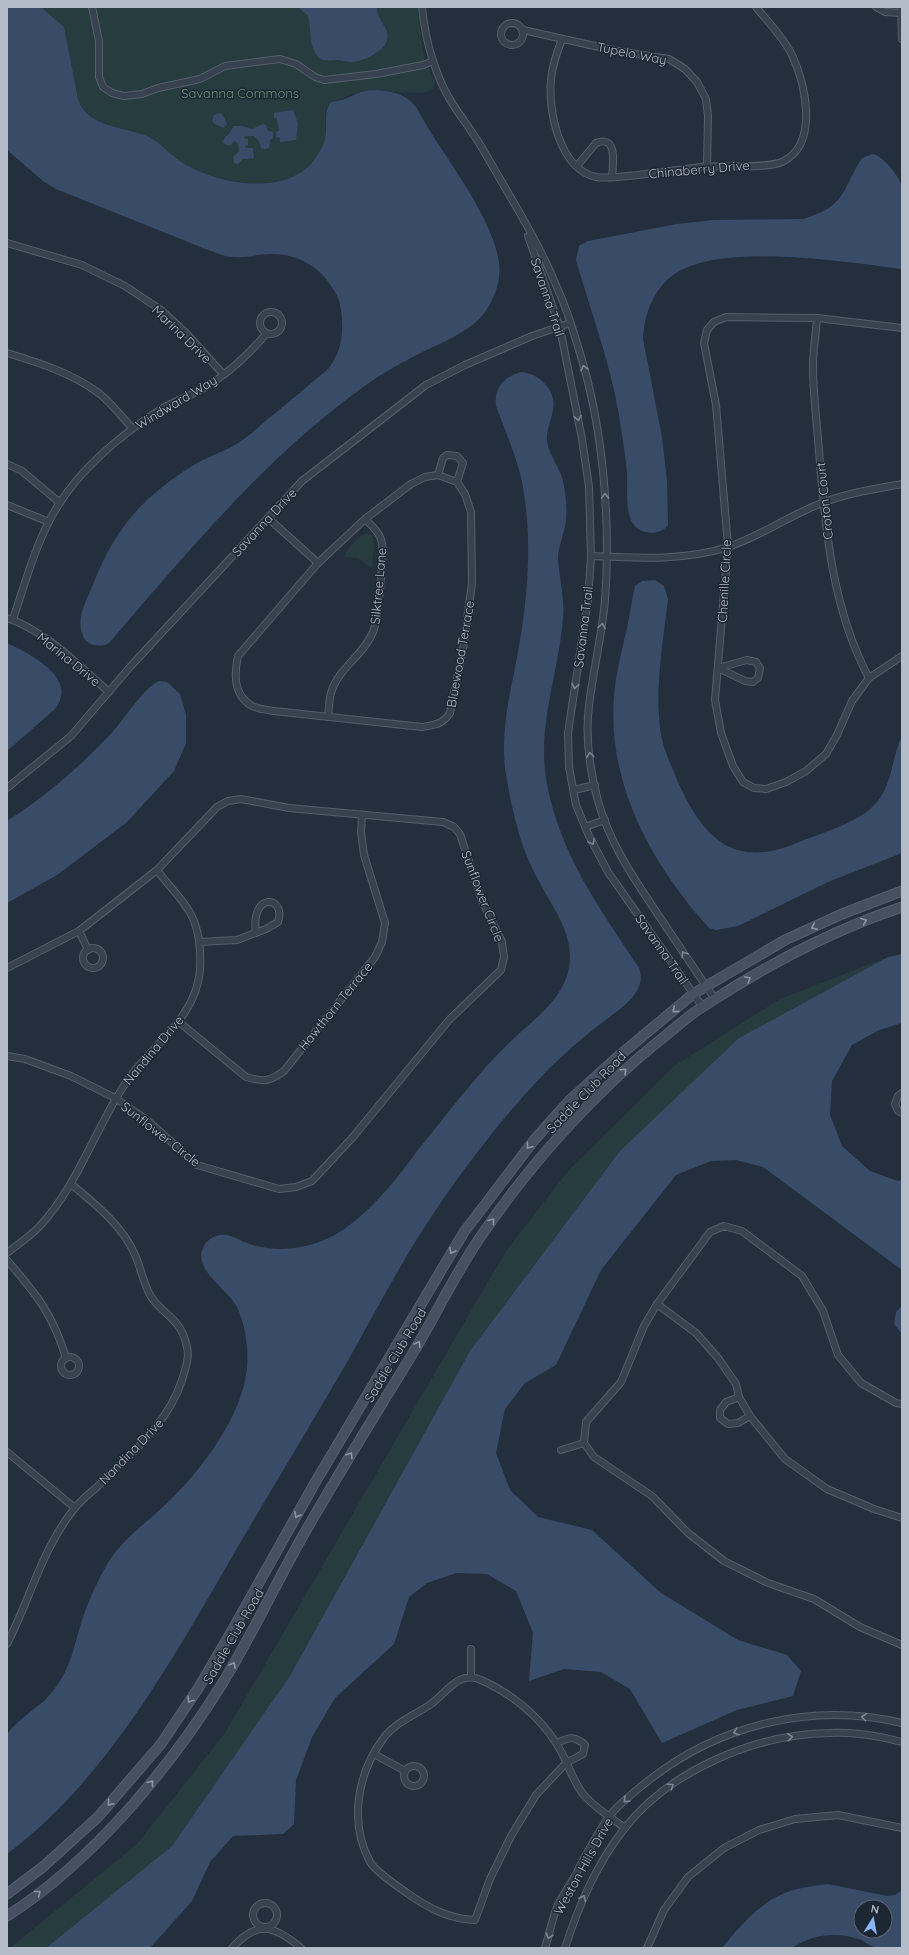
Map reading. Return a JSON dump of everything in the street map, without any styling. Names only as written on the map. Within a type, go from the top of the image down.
[{"type":"street","points":[[92,7],[99,41],[99,77],[103,87],[112,93],[124,96],[142,94],[158,88],[200,78],[225,66],[280,59],[296,64],[316,77],[324,80],[376,74],[423,65],[433,61]]},
{"type":"street","name":"Savanna Trail","points":[[422,7],[433,61],[451,101],[480,144],[522,219],[558,289],[570,323],[588,384],[599,440],[604,489],[607,556],[605,602],[588,715],[587,736],[595,785],[605,820],[610,835],[638,885],[715,1000]]},
{"type":"street","name":"Chinaberry Drive","points":[[562,39],[551,78],[550,100],[561,144],[577,166],[587,174],[595,177],[612,177],[707,166],[773,165],[781,163],[796,152],[802,142],[806,126],[805,105],[800,78],[792,54],[756,7]]},
{"type":"street","points":[[876,7],[885,12],[901,10],[902,39]]},
{"type":"street","name":"Tupelo Way","points":[[523,30],[617,51],[668,58],[685,69],[697,82],[706,99],[708,116],[707,166]]},
{"type":"street","points":[[577,166],[596,142],[606,142],[611,145],[613,151],[612,177]]},
{"type":"street","name":"Savanna Trail","points":[[522,219],[560,328],[582,439],[589,487],[591,556],[582,652],[568,733],[569,767],[576,805],[585,827],[608,872],[702,1006]]},
{"type":"street","name":"Marina Drive","points":[[7,243],[82,265],[126,286],[161,310],[186,333],[222,374]]},
{"type":"street","name":"Chenille Circle","points":[[902,328],[817,318],[726,317],[714,322],[706,330],[704,342],[716,405],[728,546],[715,700],[720,733],[733,766],[743,782],[754,788],[766,789],[786,782],[806,771],[826,754],[837,735],[852,701],[869,678],[902,656]]},
{"type":"street","name":"Croton Court","points":[[817,318],[813,366],[823,502],[840,602],[858,656],[869,678]]},
{"type":"street","name":"Savanna Drive","points":[[7,788],[71,736],[109,692],[302,481],[426,385],[471,362],[532,336],[560,328],[570,323]]},
{"type":"street","name":"Windward Way","points":[[10,618],[49,522],[60,503],[88,467],[132,428],[166,406],[205,387],[249,354],[266,334]]},
{"type":"street","points":[[7,352],[46,365],[75,378],[101,395],[132,428]]},
{"type":"street","points":[[447,455],[457,456],[463,463],[458,482],[438,475],[443,458],[447,455]]},
{"type":"street","points":[[7,464],[22,471],[60,503]]},
{"type":"street","name":"Bluewood Terrace","points":[[438,475],[425,477],[411,484],[365,519],[318,563],[238,656],[235,670],[235,684],[241,696],[253,706],[274,711],[422,727],[445,721],[450,713],[463,649],[472,583],[471,512],[465,494],[458,482]]},
{"type":"street","points":[[591,556],[684,555],[728,546],[823,502],[859,492],[902,484]]},
{"type":"street","points":[[7,505],[49,522]]},
{"type":"street","points":[[268,518],[318,563]]},
{"type":"street","name":"Silktree Lane","points":[[328,717],[331,692],[336,682],[373,632],[376,619],[382,542],[377,531],[365,519]]},
{"type":"street","name":"Marina Drive","points":[[10,618],[36,632],[59,648],[109,692]]},
{"type":"street","points":[[749,660],[758,663],[760,671],[757,680],[749,682],[718,668],[749,660]]},
{"type":"street","points":[[574,790],[595,785]]},
{"type":"street","name":"Sunflower Circle","points":[[7,968],[79,931],[157,870],[217,807],[228,801],[241,799],[289,808],[443,822],[454,827],[460,834],[481,898],[502,942],[504,957],[501,970],[449,1020],[353,1137],[312,1181],[296,1187],[279,1189],[197,1165],[147,1120],[115,1098],[71,1076],[25,1059],[7,1056]]},
{"type":"street","name":"Hawthorn Terrace","points":[[179,1022],[246,1077],[260,1081],[272,1079],[284,1071],[375,957],[382,942],[385,923],[364,854],[362,815]]},
{"type":"street","points":[[585,827],[605,820]]},
{"type":"street","name":"Nandina Drive","points":[[7,1253],[38,1228],[71,1184],[115,1098],[133,1070],[179,1022],[194,997],[200,971],[199,942],[190,911],[157,870]]},
{"type":"street","name":"Saddle Club Road","points":[[7,1894],[44,1866],[98,1817],[160,1744],[199,1687],[316,1481],[464,1232],[535,1139],[570,1100],[614,1060],[693,994],[785,940],[842,914],[902,891]]},
{"type":"street","points":[[199,942],[237,940],[256,933],[278,922],[280,910],[277,905],[271,902],[265,902],[260,905],[255,918],[256,933]]},
{"type":"street","name":"Saddle Club Road","points":[[7,1916],[22,1907],[67,1870],[106,1832],[149,1786],[187,1735],[222,1683],[330,1488],[412,1353],[478,1240],[514,1192],[581,1112],[636,1059],[702,1006],[715,1000],[760,972],[831,935],[902,907]]},
{"type":"street","points":[[79,931],[88,950]]},
{"type":"street","points":[[902,1093],[898,1096],[895,1104],[898,1111],[902,1113]]},
{"type":"street","name":"Nandina Drive","points":[[7,1644],[21,1618],[39,1570],[56,1536],[75,1508],[161,1422],[178,1392],[187,1366],[189,1350],[182,1331],[153,1301],[144,1285],[135,1255],[118,1228],[90,1200],[71,1184]]},
{"type":"street","points":[[902,1404],[896,1403],[861,1383],[838,1355],[823,1311],[802,1276],[742,1231],[724,1226],[710,1232],[657,1304],[644,1326],[621,1382],[586,1422],[584,1443],[594,1456],[652,1496],[688,1533],[724,1561],[768,1582],[814,1599],[860,1627],[902,1645]]},
{"type":"street","points":[[7,1260],[38,1297],[58,1332],[66,1358]]},
{"type":"street","points":[[657,1304],[696,1333],[709,1348],[736,1384],[739,1397],[750,1416],[785,1460],[828,1489],[874,1509],[902,1518]]},
{"type":"street","points":[[739,1397],[726,1402],[720,1410],[720,1418],[728,1424],[738,1423],[750,1416]]},
{"type":"street","points":[[561,1450],[584,1443]]},
{"type":"street","points":[[7,1452],[75,1508]]},
{"type":"street","points":[[316,1481],[330,1488]]},
{"type":"street","points":[[471,1649],[471,1677]]},
{"type":"street","points":[[557,1743],[570,1737],[578,1739],[585,1745],[583,1754],[566,1763],[536,1795],[511,1836],[490,1879],[476,1920],[458,1919],[427,1907],[391,1882],[371,1863],[362,1841],[358,1818],[359,1795],[364,1774],[374,1754],[383,1739],[398,1723],[431,1704],[459,1679],[471,1677],[480,1679],[503,1692],[529,1710],[557,1743],[566,1763],[573,1780],[584,1795],[624,1828]]},
{"type":"street","name":"Weston Hills Drive","points":[[545,1948],[558,1906],[609,1817],[636,1791],[668,1765],[721,1737],[764,1723],[798,1717],[826,1715],[860,1716],[902,1723]]},
{"type":"street","name":"Weston Hills Drive","points":[[565,1948],[578,1910],[595,1873],[624,1828],[657,1795],[688,1775],[711,1762],[750,1746],[781,1738],[830,1733],[862,1735],[902,1742]]},
{"type":"street","points":[[374,1754],[406,1771]]},
{"type":"street","points":[[646,1948],[664,1910],[688,1877],[724,1848],[759,1830],[795,1819],[838,1815],[902,1828]]},
{"type":"street","points":[[232,1948],[253,1930],[265,1927],[274,1924],[277,1915],[273,1906],[264,1903],[256,1906],[253,1911],[253,1916],[257,1924],[265,1927],[279,1932],[300,1948]]},
{"type":"green space","name":"Savanna Commons","points":[[41,7],[417,7],[424,57],[435,83],[432,90],[424,93],[363,91],[334,101],[327,108],[325,118],[325,140],[312,162],[303,171],[280,181],[267,183],[238,182],[209,175],[197,170],[186,165],[147,136],[107,124],[89,115],[82,108],[78,99],[64,27]]},
{"type":"green space","points":[[367,533],[372,536],[374,547],[372,568],[358,558],[344,557],[353,543],[359,537]]},
{"type":"green space","points":[[888,957],[739,1038],[172,1846],[46,1948],[10,1948],[137,1844],[225,1733],[506,1251],[568,1171],[674,1066],[780,999]]},
{"type":"water","points":[[7,7],[41,7],[64,27],[78,99],[82,108],[89,115],[107,125],[147,136],[186,165],[214,177],[229,181],[261,184],[276,182],[290,178],[307,168],[314,161],[324,143],[326,134],[326,116],[330,103],[345,99],[361,92],[373,90],[393,92],[405,97],[416,107],[433,137],[472,196],[493,239],[498,259],[499,276],[497,287],[484,313],[474,324],[457,335],[383,373],[329,413],[295,442],[198,540],[108,644],[105,645],[94,645],[87,642],[83,636],[80,623],[84,605],[100,567],[120,532],[143,504],[174,478],[192,466],[243,440],[329,368],[339,348],[342,333],[342,318],[336,294],[322,274],[310,264],[287,255],[279,254],[244,257],[221,255],[56,189],[43,181],[7,150]]},
{"type":"water","points":[[298,7],[377,7],[377,12],[387,32],[387,41],[381,49],[372,56],[356,62],[322,60],[318,57],[311,42],[308,16]]},
{"type":"water","points":[[293,110],[298,123],[296,140],[280,142],[280,137],[276,138],[276,132],[279,131],[277,118],[274,118],[274,113]]},
{"type":"water","points":[[220,113],[223,115],[227,124],[224,128],[214,124],[212,120],[214,115]]},
{"type":"water","points":[[263,124],[266,125],[268,131],[273,132],[273,138],[270,140],[269,148],[261,148],[259,141],[254,136],[245,136],[244,138],[248,139],[248,145],[245,146],[245,148],[253,148],[254,158],[243,159],[238,164],[234,163],[233,157],[239,151],[238,143],[234,141],[231,145],[226,145],[223,142],[225,137],[234,126],[242,126],[252,129]]},
{"type":"water","points":[[873,154],[882,159],[891,168],[901,184],[903,197],[902,269],[818,259],[752,256],[721,259],[694,265],[673,275],[660,288],[651,304],[645,321],[643,339],[662,437],[667,481],[668,525],[664,529],[654,533],[648,533],[638,529],[634,525],[629,515],[627,472],[619,415],[611,376],[576,260],[579,246],[588,241],[677,224],[713,220],[803,219],[828,209],[835,203],[846,188],[862,158]]},
{"type":"water","points":[[521,372],[528,373],[540,379],[545,384],[552,396],[554,402],[552,417],[547,432],[547,441],[550,452],[563,480],[566,504],[566,521],[558,559],[563,602],[563,617],[561,638],[549,700],[544,742],[544,763],[547,784],[553,810],[561,834],[583,880],[639,968],[641,977],[639,986],[629,1001],[579,1041],[537,1081],[508,1114],[468,1164],[409,1252],[346,1364],[189,1631],[136,1714],[107,1753],[76,1790],[43,1824],[7,1854],[7,1734],[20,1720],[44,1701],[62,1677],[71,1657],[89,1600],[111,1558],[129,1537],[178,1493],[190,1479],[214,1448],[224,1432],[240,1398],[247,1372],[247,1343],[243,1324],[237,1307],[212,1278],[202,1263],[201,1254],[204,1246],[216,1236],[225,1235],[262,1247],[289,1249],[302,1247],[328,1238],[351,1224],[361,1216],[387,1189],[474,1081],[510,1042],[536,1019],[552,1002],[564,983],[568,972],[570,960],[564,927],[537,878],[524,849],[508,788],[505,768],[504,734],[508,701],[524,616],[528,536],[527,516],[519,468],[496,406],[496,399],[501,384],[515,374]]},
{"type":"water","points":[[655,580],[664,586],[668,599],[658,696],[661,735],[678,782],[688,802],[699,820],[711,834],[724,844],[739,851],[757,853],[776,850],[843,825],[865,813],[880,798],[888,783],[896,751],[902,736],[902,853],[828,882],[738,926],[716,930],[709,928],[688,904],[669,878],[652,850],[626,791],[618,761],[614,729],[614,696],[619,662],[635,586],[642,581]]},
{"type":"water","points":[[7,643],[28,654],[49,668],[61,687],[61,698],[55,709],[7,751]]},
{"type":"water","points":[[159,681],[167,682],[180,694],[186,715],[186,743],[174,771],[127,822],[57,875],[7,903],[7,821],[60,782],[96,749],[114,731],[146,691]]},
{"type":"water","points":[[902,954],[902,1023],[879,1030],[852,1045],[832,1081],[830,1115],[842,1146],[870,1171],[898,1181],[902,1180],[902,1270],[763,1167],[736,1160],[711,1161],[676,1175],[601,1270],[556,1365],[525,1383],[505,1409],[496,1453],[510,1490],[538,1517],[592,1530],[661,1593],[738,1640],[787,1655],[801,1671],[793,1696],[737,1710],[662,1743],[630,1689],[601,1672],[564,1669],[529,1681],[533,1633],[516,1591],[487,1574],[456,1573],[427,1583],[409,1597],[394,1644],[335,1698],[312,1737],[296,1780],[294,1824],[283,1834],[233,1836],[210,1862],[192,1901],[150,1948],[46,1948],[172,1846],[290,1676],[470,1351],[620,1151],[739,1038],[888,957]]},
{"type":"water","points":[[902,1306],[902,1334],[894,1324],[896,1312]]},
{"type":"water","points":[[828,1884],[887,1896],[895,1895],[902,1890],[902,1948],[877,1948],[858,1939],[893,1939],[893,1899],[853,1899],[853,1937],[844,1935],[825,1935],[800,1943],[792,1948],[722,1948],[746,1920],[755,1912],[775,1898],[797,1889]]}]
